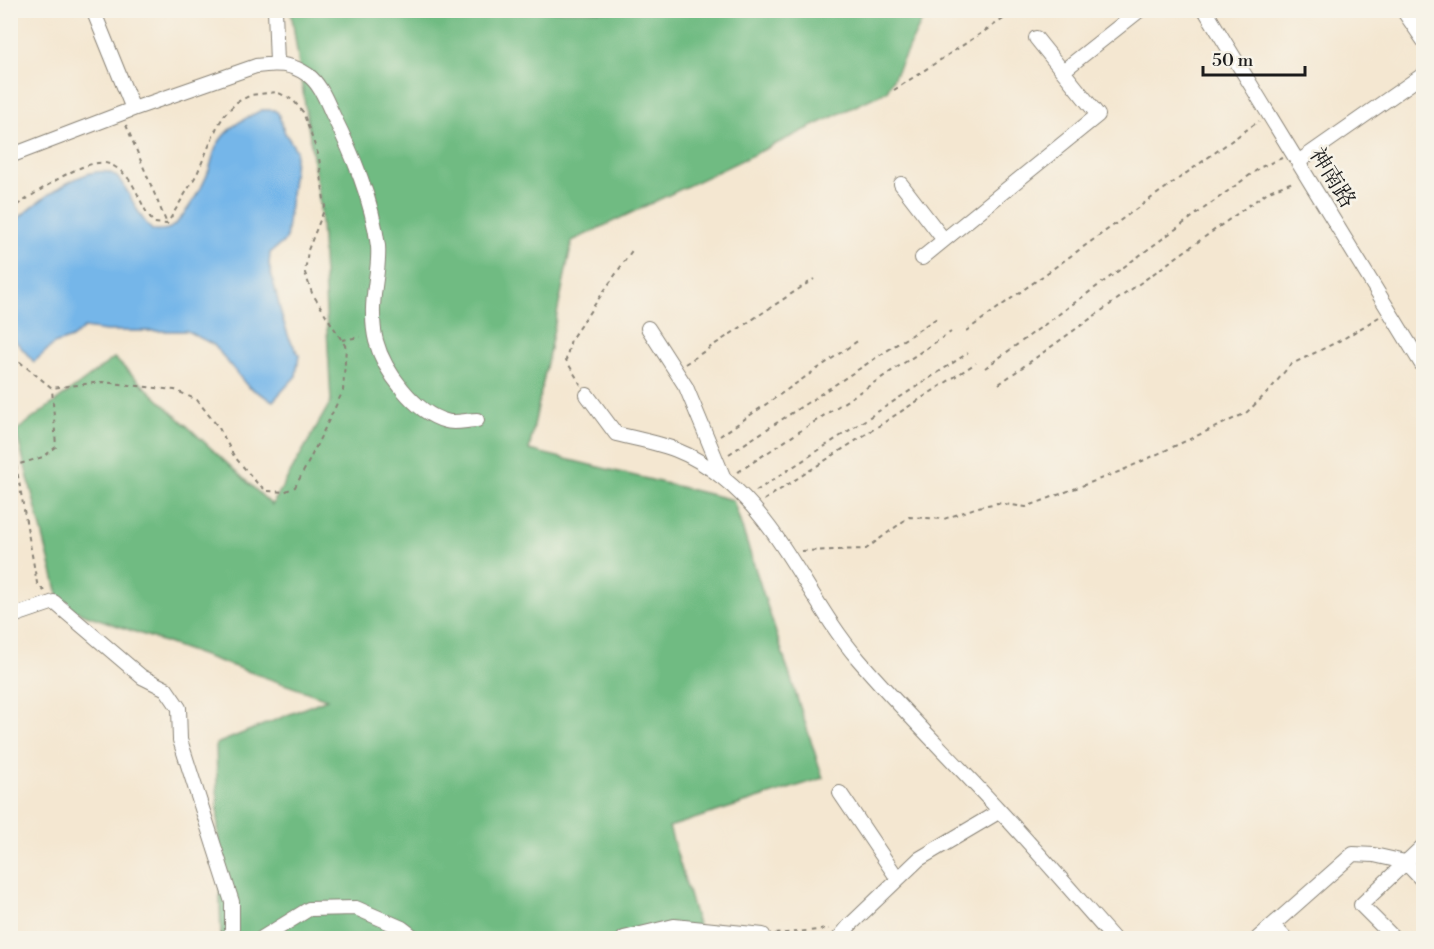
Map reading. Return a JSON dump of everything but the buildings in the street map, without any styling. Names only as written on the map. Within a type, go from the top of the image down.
[{"type":"street","points":[[93,10],[127,111]]},
{"type":"street","points":[[275,10],[277,63]]},
{"type":"street","points":[[1063,71],[1140,10]]},
{"type":"street","name":"神南路","points":[[1205,10],[1424,368]]},
{"type":"street","points":[[1403,10],[1424,40]]},
{"type":"street","points":[[922,258],[1098,115],[1036,38]]},
{"type":"street","points":[[10,156],[127,111],[256,66],[277,63],[293,66],[310,76],[320,88],[357,163],[378,248],[373,313],[376,341],[386,364],[410,398],[425,411],[447,422],[477,420]]},
{"type":"street","points":[[1295,158],[1424,74]]},
{"type":"street","points":[[901,184],[944,240]]},
{"type":"street","points":[[648,328],[686,387],[709,444],[728,482]]},
{"type":"street","points":[[587,395],[616,434],[663,444],[696,457],[751,504],[787,552],[827,617],[857,658],[1000,811],[1113,939]]},
{"type":"street","points":[[10,617],[54,602],[142,677],[166,689],[179,708],[180,740],[232,902],[232,937],[224,939]]},
{"type":"street","points":[[840,793],[898,879]]},
{"type":"street","points":[[839,939],[849,926],[919,859],[1000,811]]},
{"type":"street","points":[[1394,939],[1361,905],[1424,846]]},
{"type":"street","points":[[1258,939],[1353,854],[1374,855],[1405,862],[1424,882]]},
{"type":"street","points":[[262,939],[309,909],[357,908],[402,928],[415,939]]},
{"type":"street","points":[[1273,925],[1285,939]]},
{"type":"street","points":[[624,939],[674,926],[763,935]]},
{"type":"path","points":[[894,90],[1017,10]]},
{"type":"path","points":[[10,354],[52,388],[102,382],[175,390],[197,400],[219,428],[234,456],[257,483],[267,491],[284,492],[294,487],[343,391],[346,347],[312,293],[305,273],[308,250],[325,208],[319,157],[303,112],[293,100],[277,92],[251,95],[237,102],[225,114],[217,127],[197,174],[167,224]]},
{"type":"path","points":[[127,111],[167,224]]},
{"type":"path","points":[[966,331],[1269,114]]},
{"type":"path","points":[[985,368],[1261,167],[1295,158]]},
{"type":"path","points":[[10,211],[83,165],[106,163],[126,176],[135,189],[145,213],[154,223],[167,224]]},
{"type":"path","points":[[999,384],[1269,191],[1307,177]]},
{"type":"path","points":[[587,395],[566,360],[571,339],[633,249]]},
{"type":"path","points":[[676,370],[814,279]]},
{"type":"path","points":[[787,552],[866,549],[909,517],[944,519],[978,507],[997,504],[1026,507],[1121,471],[1245,413],[1268,392],[1290,365],[1343,339],[1389,311]]},
{"type":"path","points":[[717,462],[940,316]]},
{"type":"path","points":[[728,482],[746,465],[951,332]]},
{"type":"path","points":[[342,340],[375,334]]},
{"type":"path","points":[[709,444],[859,340]]},
{"type":"path","points":[[751,504],[757,490],[968,353]]},
{"type":"path","points":[[751,504],[764,500],[976,363]]},
{"type":"path","points":[[52,388],[56,447],[44,457],[16,465],[37,583],[54,602]]},
{"type":"path","points":[[763,935],[812,932],[849,926]]},
{"type":"green space","points":[[291,11],[927,11],[887,91],[572,241],[529,450],[733,500],[823,778],[669,827],[702,938],[221,938],[216,744],[327,699],[61,606],[16,431],[114,358],[272,505],[331,401],[320,205]]},
{"type":"water","points":[[262,110],[274,110],[278,113],[285,133],[296,150],[286,240],[270,253],[269,265],[289,338],[299,355],[296,376],[273,401],[248,387],[214,345],[187,331],[106,331],[84,328],[72,338],[54,344],[34,362],[11,336],[11,226],[61,186],[93,173],[106,172],[117,177],[122,183],[141,217],[152,230],[170,228],[181,218],[198,193],[221,139],[234,126]]}]
